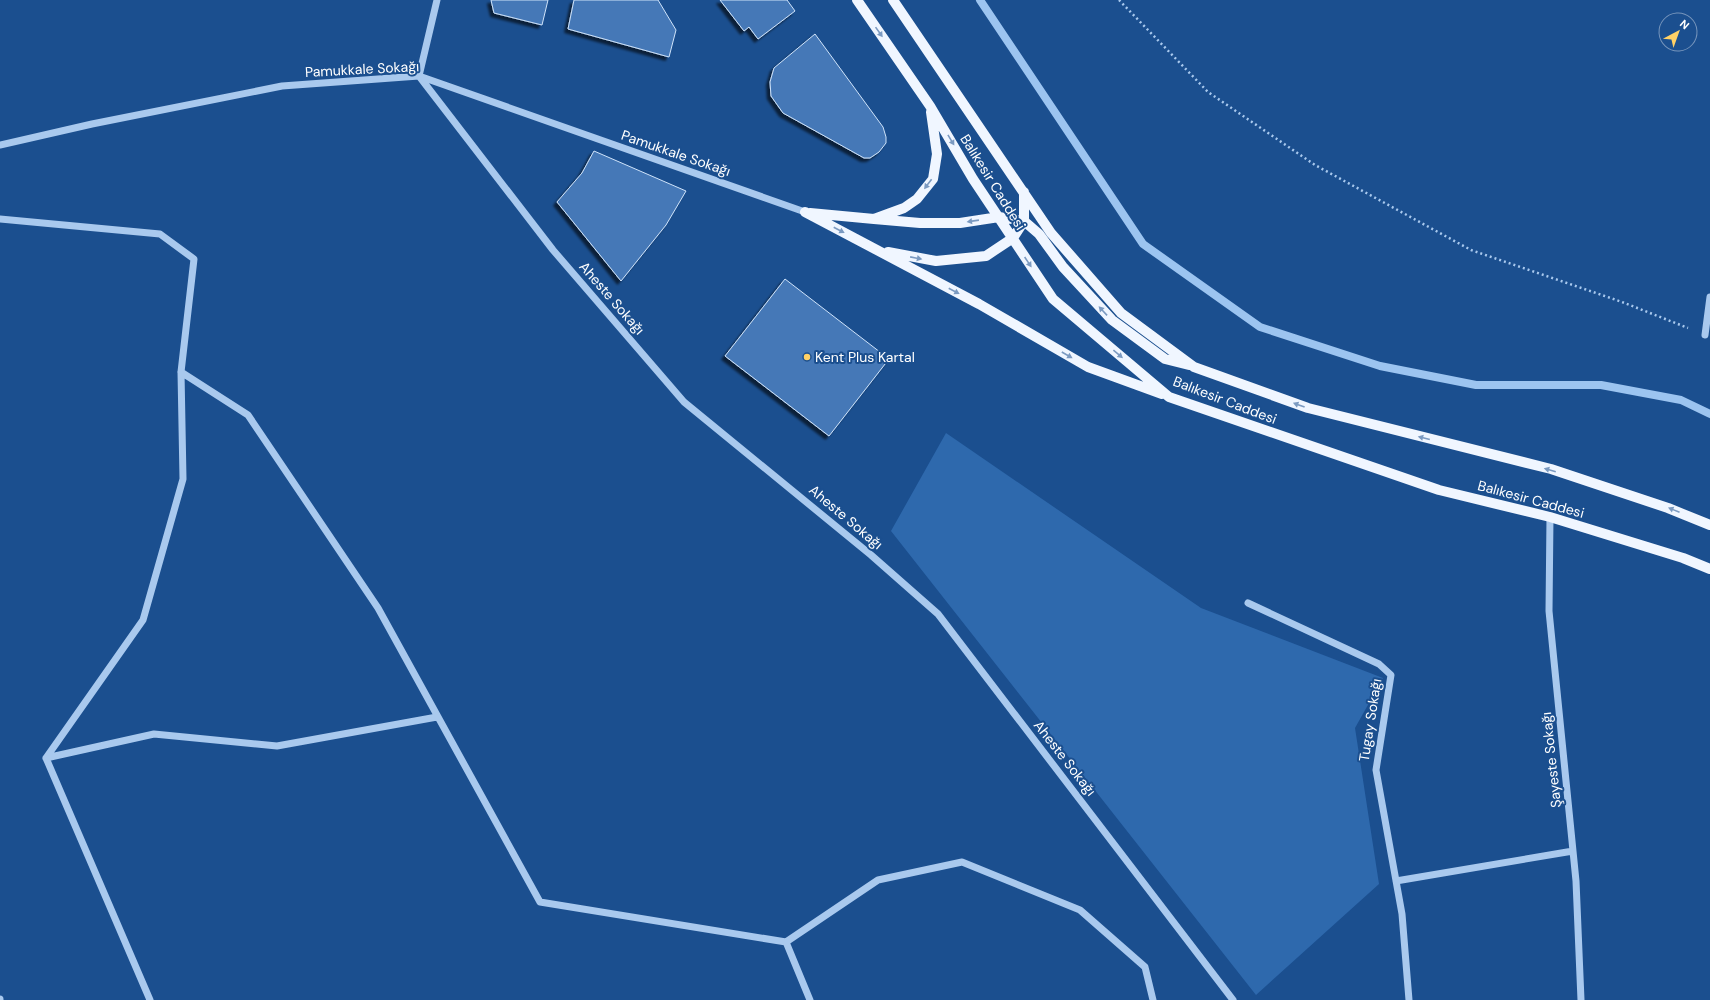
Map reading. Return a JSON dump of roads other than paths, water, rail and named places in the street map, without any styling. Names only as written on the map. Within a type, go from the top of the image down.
[{"type":"main road","name":"Balıkesir Caddesi","points":[[857,0],[930,106],[999,217],[1053,299],[1169,397],[1439,490],[1550,517],[1683,558],[1710,569]]},
{"type":"main road","name":"Balıkesir Caddesi","points":[[893,0],[1051,233],[1121,313],[1194,367],[1308,408],[1551,470],[1668,508],[1710,525]]},
{"type":"main road","points":[[874,219],[904,208],[917,199],[933,180],[937,154],[930,106]]},
{"type":"main road","points":[[878,250],[936,261],[986,256],[1013,238],[1024,221],[1024,192]]},
{"type":"main road","points":[[804,212],[920,223],[960,223],[999,217],[1024,221],[1038,234],[1063,267],[1112,320],[1165,359],[1194,367]]},
{"type":"main road","points":[[804,212],[989,309],[1088,367],[1169,397]]},
{"type":"street","points":[[419,76],[437,0]]},
{"type":"street","name":"Pamukkale Sokağı","points":[[0,145],[99,123],[282,86],[419,76],[804,212]]},
{"type":"street","name":"Aheste Sokağı","points":[[419,76],[553,250],[684,402],[871,555],[938,614],[1232,1000]]},
{"type":"street","points":[[0,219],[160,234],[194,259],[181,372],[183,479],[143,620],[46,758]]},
{"type":"street","points":[[1705,335],[1710,297]]},
{"type":"street","points":[[181,372],[248,415],[378,608],[540,902],[786,942],[878,880],[962,862],[1080,910],[1145,967],[1153,1000]]},
{"type":"street","name":"Şayeste Sokağı","points":[[1550,517],[1549,611],[1576,881],[1581,1000]]},
{"type":"street","name":"Tugay Sokağı","points":[[1248,603],[1379,664],[1391,675],[1376,770],[1402,914],[1408,1000]]},
{"type":"street","points":[[46,758],[154,734],[277,746],[437,717]]},
{"type":"street","points":[[46,758],[150,1000]]},
{"type":"street","points":[[1396,881],[1573,851]]},
{"type":"street","points":[[786,942],[810,1000]]},
{"type":"waterway","points":[[980,0],[1143,244],[1260,327],[1380,366],[1476,385],[1601,385],[1681,400],[1710,414]]},
{"type":"place","name":"Kent Plus Kartal","points":[[807,357]]}]
